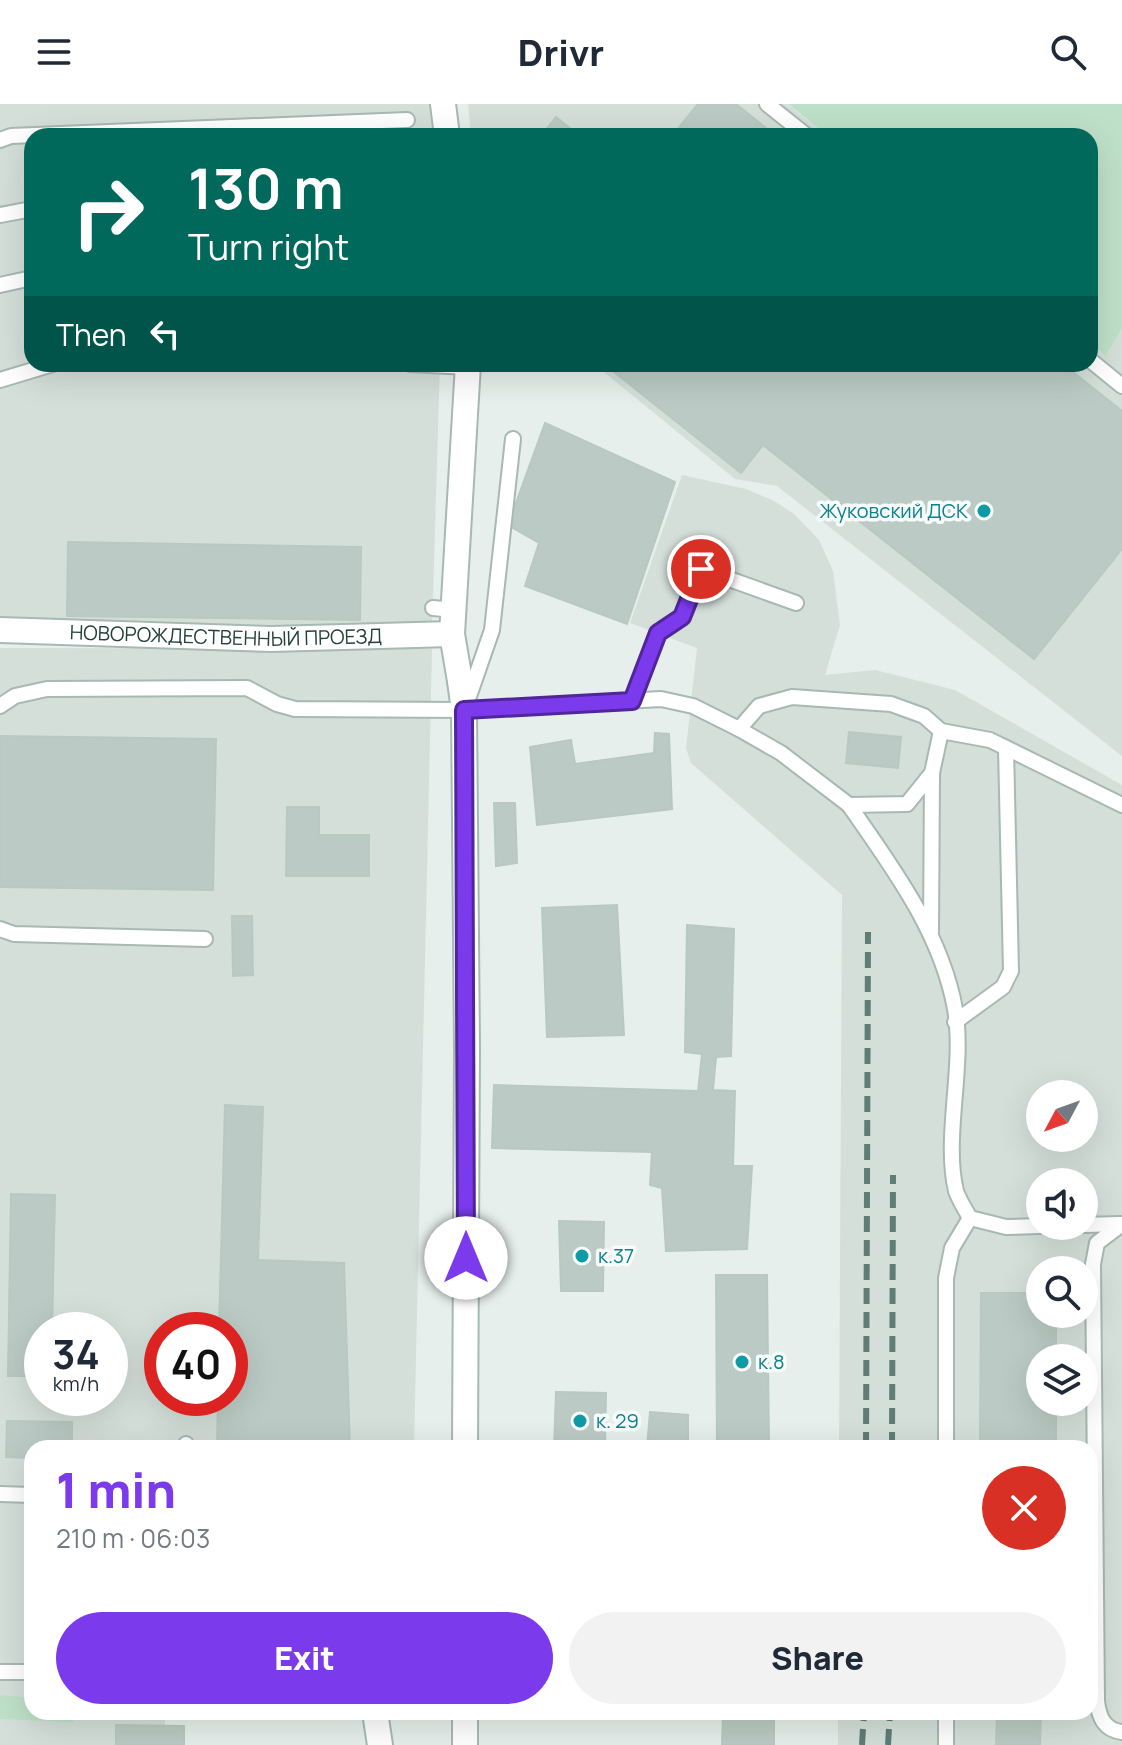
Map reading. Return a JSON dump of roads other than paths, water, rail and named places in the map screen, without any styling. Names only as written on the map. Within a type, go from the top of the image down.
[{"type":"street","points":[[443,104],[446,128]]},
{"type":"street","points":[[465,1440],[467,1048],[464,710],[446,617],[467,372]]},
{"type":"street","name":"НОВОРОЖДЕСТВЕННЫЙ ПРОЕЗД","points":[[0,630],[344,639],[446,617]]},
{"type":"street","points":[[376,1720],[380,1745]]},
{"type":"street","points":[[465,1720],[465,1745]]},
{"type":"lane","points":[[767,104],[797,128]]},
{"type":"lane","points":[[209,128],[407,120]]},
{"type":"lane","points":[[0,140],[24,135]]},
{"type":"lane","points":[[0,215],[24,210]]},
{"type":"lane","points":[[0,285],[24,280]]},
{"type":"lane","points":[[1098,366],[1122,386]]},
{"type":"lane","points":[[0,380],[26,372]]},
{"type":"lane","points":[[464,710],[492,630],[513,439]]},
{"type":"lane","points":[[632,701],[658,633],[682,617],[701,569],[796,603]]},
{"type":"lane","points":[[0,706],[15,696],[47,689],[247,688],[277,704],[295,709],[464,710],[661,699],[693,706],[739,729],[781,753],[849,805],[906,888],[931,938],[955,1009],[957,1066],[953,1165],[957,1193],[970,1218],[1006,1227],[1026,1226]]},
{"type":"lane","points":[[739,729],[759,706],[792,697],[891,704],[924,716],[941,731],[990,740],[1122,805]]},
{"type":"lane","points":[[931,938],[932,773],[941,731]]},
{"type":"lane","points":[[955,1022],[1003,987],[1011,971],[1006,748]]},
{"type":"lane","points":[[849,805],[907,804],[932,773]]},
{"type":"lane","points":[[0,929],[14,934],[205,939]]},
{"type":"lane","points":[[946,1440],[946,1278],[952,1248],[970,1218]]},
{"type":"lane","points":[[1098,1225],[1121,1224]]},
{"type":"lane","points":[[1095,1440],[1093,1264],[1097,1243],[1121,1224]]},
{"type":"lane","points":[[0,1494],[24,1495]]},
{"type":"lane","points":[[0,1672],[24,1672]]},
{"type":"lane","points":[[1098,1710],[1099,1718],[1114,1731],[1122,1732]]},
{"type":"lane","points":[[946,1720],[946,1745]]},
{"type":"railway","points":[[866,1440],[868,932]]},
{"type":"railway","points":[[892,1440],[893,1175]]},
{"type":"railway","points":[[862,1745],[864,1720]]},
{"type":"railway","points":[[888,1745],[890,1720]]},
{"type":"place","name":"Жуковский ДСК","points":[[984,511]]},
{"type":"place","name":"к.37","points":[[582,1256]]},
{"type":"place","name":"к.8","points":[[742,1362]]},
{"type":"place","name":"к. 29","points":[[580,1421]]}]
